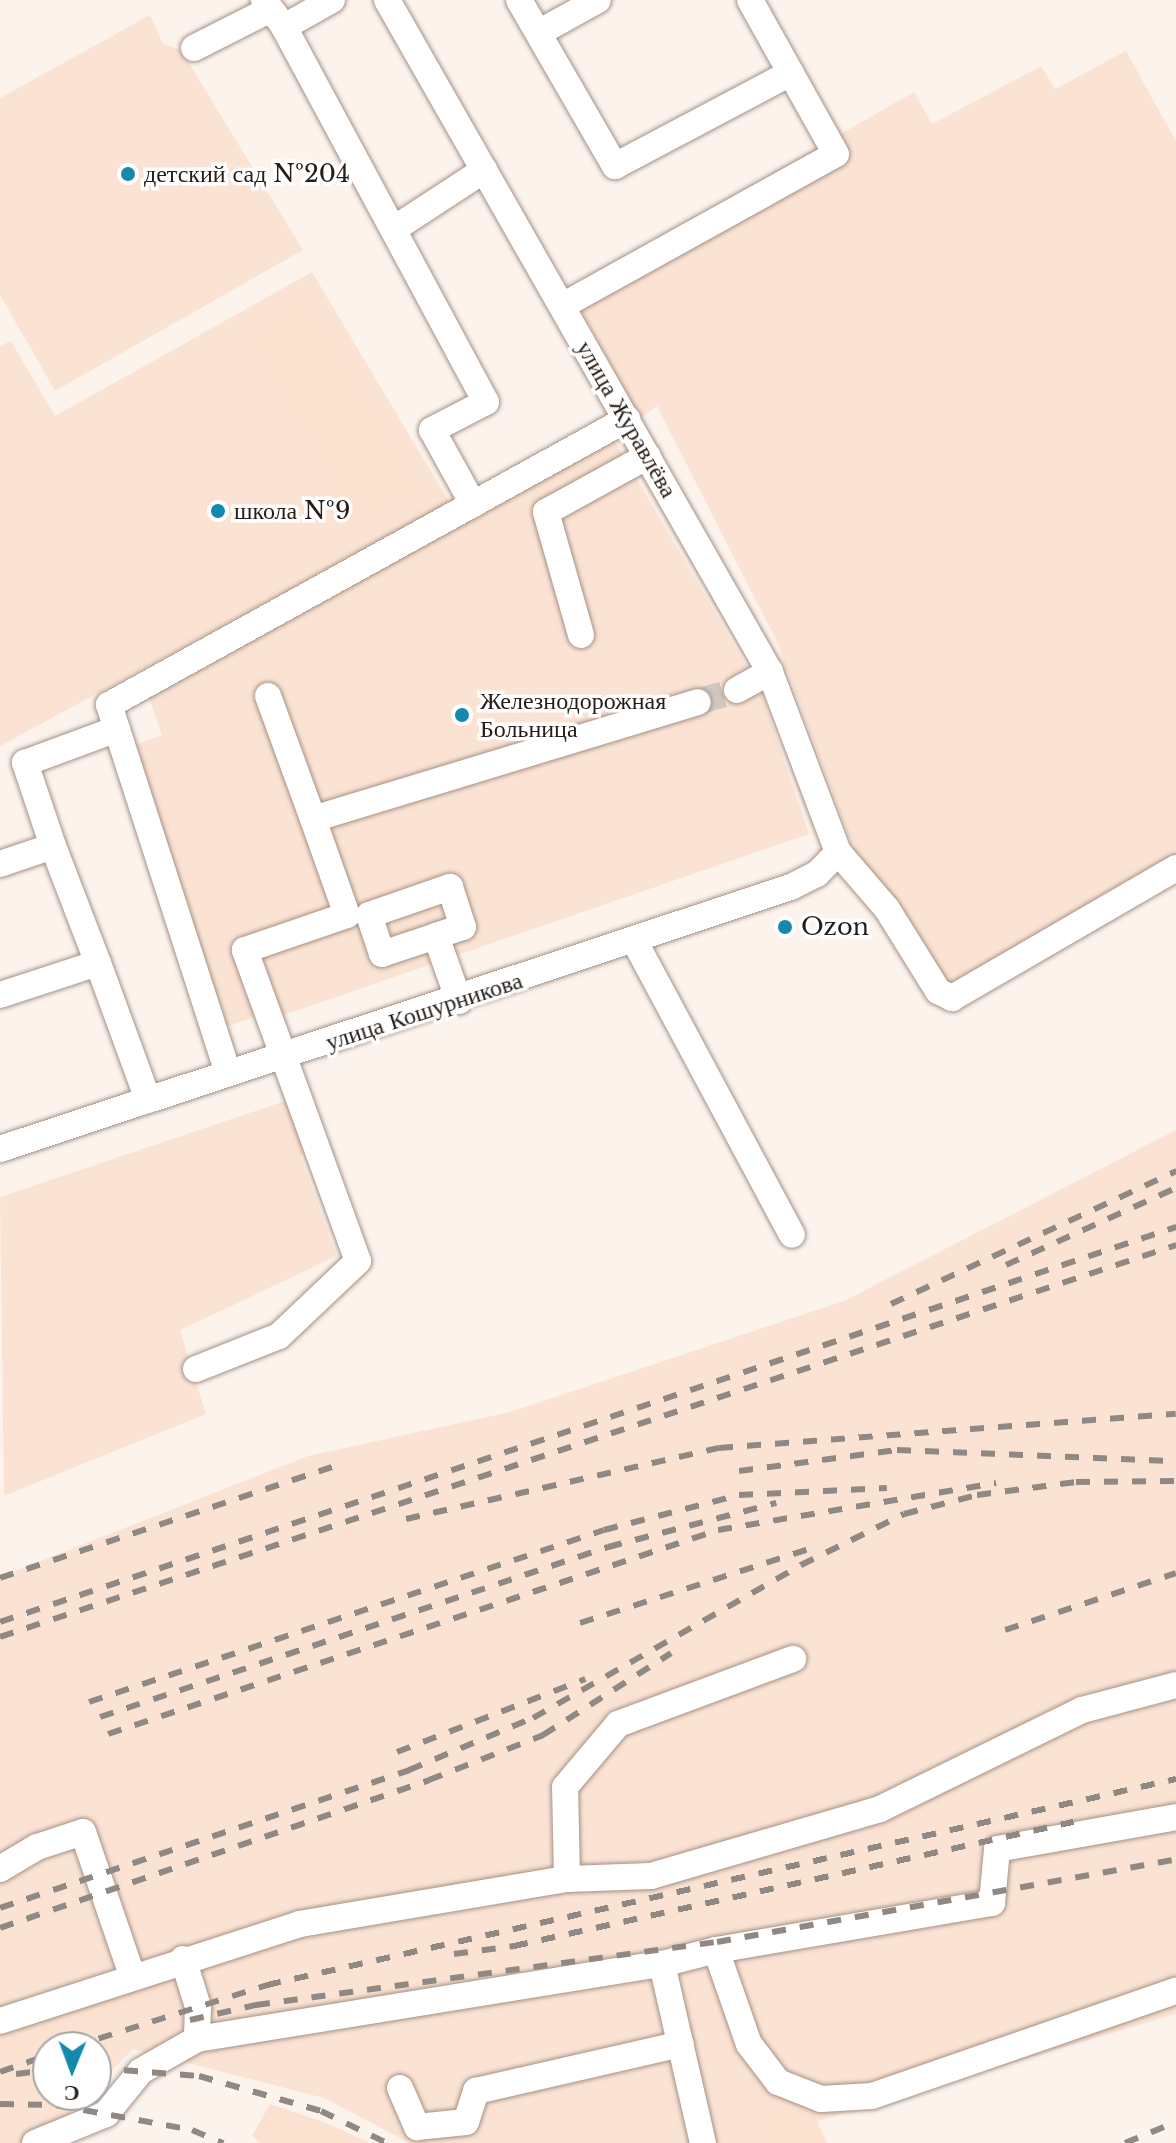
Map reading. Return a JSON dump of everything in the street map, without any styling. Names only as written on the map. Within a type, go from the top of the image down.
[{"type":"street","points":[[194,48],[272,12],[332,0]]},
{"type":"street","name":"улица Журавлёва","points":[[387,0],[770,672],[838,852],[887,909],[938,991],[952,998],[1176,868]]},
{"type":"street","points":[[519,0],[615,166],[791,73]]},
{"type":"street","points":[[540,32],[598,0]]},
{"type":"street","points":[[562,306],[836,154],[750,0]]},
{"type":"street","points":[[272,12],[394,229],[486,402],[432,430],[473,504]]},
{"type":"street","points":[[394,229],[484,170]]},
{"type":"street","points":[[228,1073],[109,705],[627,419]]},
{"type":"street","points":[[581,635],[546,512],[648,456]]},
{"type":"street","points":[[737,690],[770,672]]},
{"type":"street","points":[[196,1369],[279,1336],[358,1261],[245,950],[347,915],[268,696]]},
{"type":"street","points":[[313,819],[698,702]]},
{"type":"street","points":[[117,729],[25,763],[148,1100]]},
{"type":"street","points":[[0,864],[53,846]]},
{"type":"street","name":"улица Кошурникова","points":[[0,1149],[459,1001],[791,887],[817,874],[838,852]]},
{"type":"street","points":[[436,936],[459,1001]]},
{"type":"street","points":[[635,942],[792,1235]]},
{"type":"street","points":[[0,995],[98,963]]},
{"type":"street","points":[[567,1879],[565,1787],[618,1724],[793,1659]]},
{"type":"street","points":[[0,2021],[132,1975],[300,1924],[567,1879],[651,1876],[880,1809],[1082,1710],[1176,1685]]},
{"type":"street","points":[[35,2143],[106,2114],[141,2071],[197,2039],[662,1964],[716,1950],[992,1903],[997,1849],[1176,1817]]},
{"type":"street","points":[[0,1869],[37,1847],[83,1832],[132,1975]]},
{"type":"street","points":[[716,1950],[749,2044],[778,2082],[821,2099],[872,2096],[1176,1991]]},
{"type":"street","points":[[183,1959],[198,2007],[197,2039]]},
{"type":"street","points":[[662,1964],[703,2143]]},
{"type":"street","points":[[400,2088],[417,2127],[466,2122],[476,2091],[681,2044]]},
{"type":"shaded area","name":"детский сад №204","points":[[150,15],[163,44],[181,50],[303,250],[55,391],[0,295],[0,98]]},
{"type":"shaded area","points":[[1126,51],[1176,141],[1176,877],[950,989],[858,861],[776,640],[657,406],[640,418],[570,289],[914,92],[932,124],[1041,66],[1055,89]]},
{"type":"shaded area","name":"школа №9","points":[[312,272],[450,503],[0,746],[0,346],[11,341],[55,416]]},
{"type":"shaded area","points":[[311,291],[426,489],[354,531],[239,332]]},
{"type":"shaded area","name":"Железнодорожная Больница","points":[[613,438],[761,691],[809,834],[261,1023],[257,1016],[204,1035],[113,754],[162,735],[148,695]]},
{"type":"shaded area","points":[[291,1099],[310,1150],[300,1155],[337,1256],[180,1330],[206,1414],[4,1496],[0,1197]]},
{"type":"shaded area","points":[[1176,1130],[1176,2014],[818,2121],[815,2143],[410,2143],[324,2098],[133,2049],[112,2071],[112,2031],[32,2031],[32,2111],[72,2111],[57,2126],[19,2143],[0,2143],[0,1577],[308,1456],[510,1412],[844,1301]]},
{"type":"shaded area","points":[[153,1983],[172,1987],[176,2000],[82,2031],[32,2031],[32,2047],[0,2058],[0,2037],[128,1987]]},
{"type":"shaded area","points":[[749,2076],[773,2083],[790,2104],[810,2106],[827,2143],[739,2143],[767,2130]]},
{"type":"shaded area","points":[[270,2104],[326,2123],[370,2143],[260,2143],[252,2136]]},
{"type":"tunnel","points":[[698,702],[737,690]]},
{"type":"railway","points":[[891,1304],[1176,1171]]},
{"type":"railway","points":[[1006,1265],[1176,1188]]},
{"type":"railway","points":[[0,1622],[1176,1227]]},
{"type":"railway","points":[[0,1637],[1176,1245]]},
{"type":"railway","points":[[406,1519],[719,1448],[1176,1414]]},
{"type":"railway","points":[[739,1471],[897,1450],[1176,1461]]},
{"type":"railway","points":[[0,1578],[344,1463]]},
{"type":"railway","points":[[0,1908],[409,1770],[533,1718],[801,1565],[904,1514],[977,1495],[1076,1482],[1176,1481]]},
{"type":"railway","points":[[108,1734],[718,1530],[996,1483]]},
{"type":"railway","points":[[89,1702],[604,1530],[739,1495],[887,1488]]},
{"type":"railway","points":[[100,1717],[608,1547],[776,1503]]},
{"type":"railway","points":[[580,1623],[818,1546]]},
{"type":"railway","points":[[1005,1630],[1176,1573]]},
{"type":"railway","points":[[0,1928],[429,1780],[543,1735],[671,1653]]},
{"type":"railway","points":[[397,1752],[585,1679]]},
{"type":"railway","points":[[112,2034],[267,1985],[1176,1779]]},
{"type":"railway","points":[[454,1954],[514,1946],[1073,1822]]},
{"type":"railway","points":[[190,2020],[256,2005],[717,1942],[1176,1859]]},
{"type":"railway","points":[[0,2072],[32,2061]]},
{"type":"railway","points":[[112,2069],[199,2076],[321,2111],[387,2143]]},
{"type":"railway","points":[[16,2074],[32,2072]]},
{"type":"railway","points":[[0,2104],[56,2105],[192,2130],[223,2143]]},
{"type":"railway","points":[[1125,2143],[1176,2122]]},
{"type":"place","name":"детский сад №204","points":[[128,174]]},
{"type":"place","name":"школа №9","points":[[218,511]]},
{"type":"place","name":"Железнодорожная Больница","points":[[462,715]]},
{"type":"place","name":"Ozon","points":[[785,927]]}]
